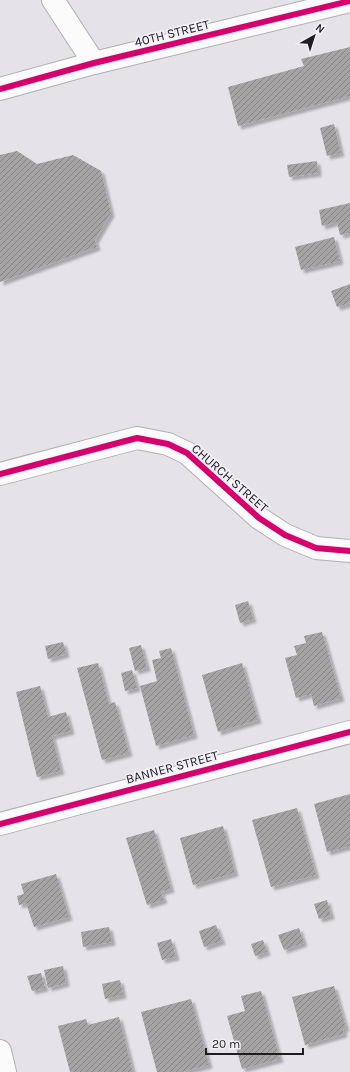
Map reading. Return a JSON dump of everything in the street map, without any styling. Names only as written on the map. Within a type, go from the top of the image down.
[{"type":"street","points":[[53,0],[94,63]]},
{"type":"street","name":"40TH STREET","points":[[0,89],[94,63],[350,1]]},
{"type":"street","name":"CHURCH STREET","points":[[0,474],[137,438],[168,444],[187,453],[259,518],[285,535],[316,548],[350,551]]},
{"type":"street","name":"BANNER STREET","points":[[0,824],[350,732]]},
{"type":"street","points":[[0,1051],[5,1072]]},
{"type":"building","points":[[350,47],[350,96],[238,126],[228,87],[304,66],[301,59]]},
{"type":"building","points":[[334,124],[341,153],[327,156],[320,128]]},
{"type":"building","points":[[17,151],[37,164],[73,155],[101,171],[111,213],[95,240],[97,247],[0,282],[0,155]]},
{"type":"building","points":[[317,161],[318,173],[289,177],[287,165]]},
{"type":"building","points":[[350,203],[350,233],[340,235],[337,222],[322,226],[319,210]]},
{"type":"building","points":[[334,237],[340,261],[301,270],[295,247]]},
{"type":"building","points":[[350,284],[350,303],[337,307],[331,291]]},
{"type":"building","points":[[248,601],[253,619],[240,623],[235,605]]},
{"type":"building","points":[[322,632],[341,698],[314,706],[311,694],[296,698],[285,658],[297,655],[294,646],[306,643],[304,636]]},
{"type":"building","points":[[63,642],[66,654],[48,659],[45,646]]},
{"type":"building","points":[[141,645],[147,668],[135,671],[129,648]]},
{"type":"building","points":[[171,648],[194,735],[156,746],[140,686],[157,681],[152,660],[161,658],[159,651]]},
{"type":"building","points":[[98,663],[109,704],[115,702],[129,753],[102,760],[77,668]]},
{"type":"building","points":[[242,663],[258,720],[218,732],[202,675]]},
{"type":"building","points":[[132,670],[137,688],[125,691],[121,673]]},
{"type":"building","points":[[40,686],[48,717],[66,712],[71,731],[52,736],[61,771],[37,777],[16,692]]},
{"type":"building","points":[[350,794],[350,846],[327,852],[314,804]]},
{"type":"building","points":[[297,808],[316,875],[271,887],[252,820]]},
{"type":"building","points":[[223,826],[235,873],[193,885],[180,838]]},
{"type":"building","points":[[154,830],[171,889],[161,892],[164,900],[147,905],[126,838]]},
{"type":"building","points":[[56,874],[69,917],[34,927],[26,903],[19,905],[17,896],[24,894],[21,884]]},
{"type":"building","points":[[327,900],[331,916],[319,919],[314,904]]},
{"type":"building","points":[[216,925],[222,941],[204,947],[199,931]]},
{"type":"building","points":[[109,927],[112,942],[83,947],[81,932]]},
{"type":"building","points":[[299,928],[304,943],[284,950],[278,935]]},
{"type":"building","points":[[171,939],[176,957],[162,960],[157,943]]},
{"type":"building","points":[[263,940],[267,952],[255,956],[251,944]]},
{"type":"building","points":[[63,966],[66,983],[48,988],[44,970]]},
{"type":"building","points":[[41,973],[45,988],[32,991],[27,976]]},
{"type":"building","points":[[120,980],[123,995],[105,999],[102,984]]},
{"type":"building","points":[[334,986],[346,1028],[343,1029],[344,1034],[305,1045],[292,997]]},
{"type":"building","points":[[261,991],[280,1059],[242,1069],[227,1016],[245,1011],[241,996]]},
{"type":"building","points":[[191,999],[209,1065],[182,1072],[157,1072],[141,1012]]},
{"type":"building","points":[[119,1017],[133,1072],[70,1072],[58,1026],[86,1019],[88,1025]]},
{"type":"cycle path","points":[[0,89],[94,63],[350,1]]},
{"type":"cycle path","points":[[0,474],[137,438],[168,444],[187,453],[259,518],[285,535],[316,548],[350,551]]},
{"type":"cycle path","points":[[0,824],[350,732]]}]
